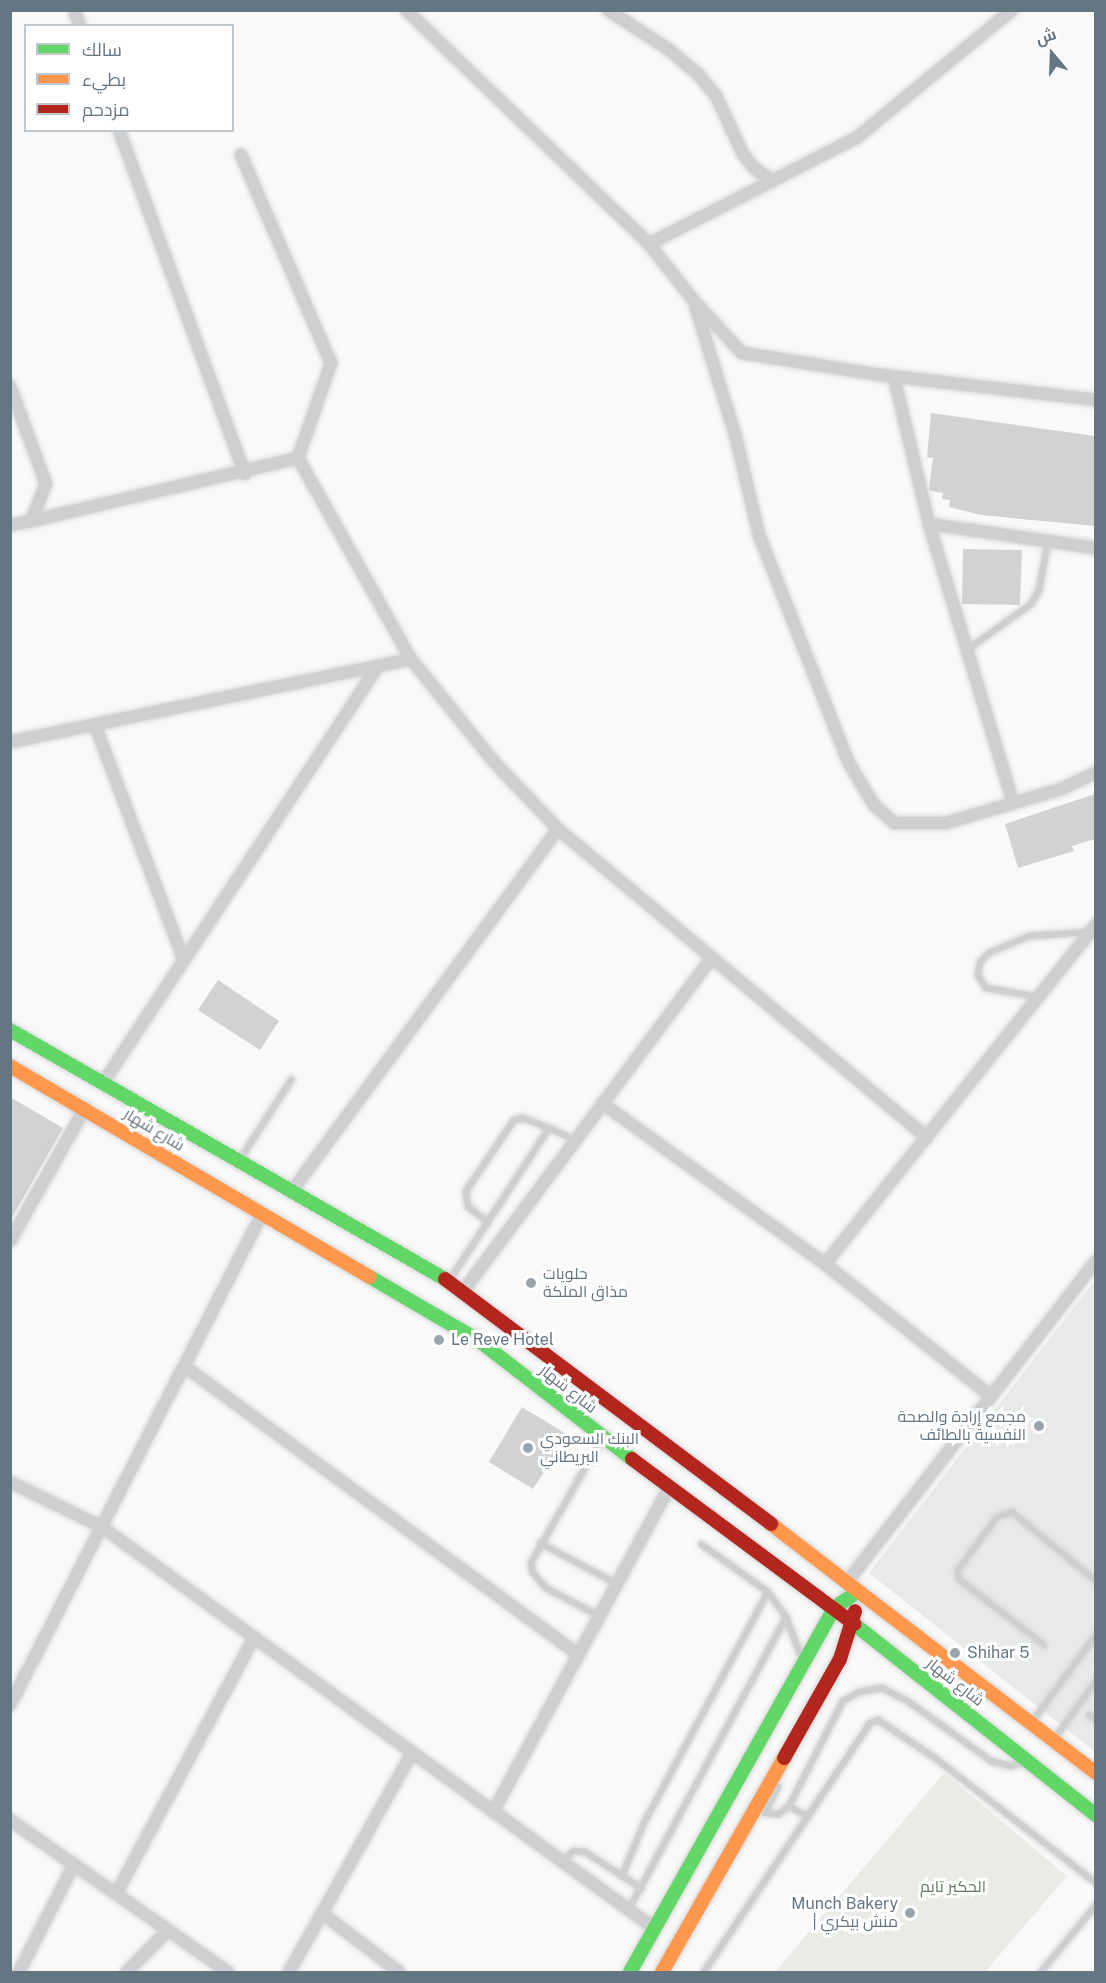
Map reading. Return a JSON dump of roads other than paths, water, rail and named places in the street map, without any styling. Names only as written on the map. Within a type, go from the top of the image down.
[{"type":"main road","name":"شارع شهار","points":[[10,1030],[464,1290],[1095,1773]]},
{"type":"main road","name":"شارع شهار","points":[[10,1066],[478,1340],[669,1488],[834,1608],[1095,1815]]},
{"type":"main road","points":[[630,1972],[834,1608],[852,1586]]},
{"type":"main road","points":[[662,1972],[840,1659],[854,1624],[852,1586]]},
{"type":"street","points":[[406,10],[650,244],[694,301],[741,352],[894,376],[1095,400]]},
{"type":"street","points":[[608,10],[668,49],[698,74],[716,96],[743,154],[754,168],[774,180]]},
{"type":"street","points":[[650,244],[856,138],[1012,10]]},
{"type":"street","points":[[120,132],[245,474]]},
{"type":"street","points":[[241,155],[331,363],[298,458],[411,659],[494,762],[558,829],[927,1137]]},
{"type":"street","points":[[694,301],[734,428],[759,536],[849,763],[874,806],[895,823],[916,825],[946,823],[1013,803],[1095,773]]},
{"type":"street","points":[[894,376],[929,524],[1013,803]]},
{"type":"street","points":[[10,386],[46,484],[30,521]]},
{"type":"street","points":[[10,525],[245,474],[298,458]]},
{"type":"street","points":[[929,524],[1095,548]]},
{"type":"street","points":[[10,742],[377,668],[411,659]]},
{"type":"street","points":[[103,1083],[377,668]]},
{"type":"street","points":[[95,725],[184,960]]},
{"type":"street","points":[[292,1191],[558,829]]},
{"type":"street","points":[[825,1264],[1093,928]]},
{"type":"street","points":[[464,1290],[711,958]]},
{"type":"street","points":[[602,1103],[825,1264],[991,1396]]},
{"type":"street","points":[[10,1241],[85,1108]]},
{"type":"street","points":[[10,1705],[14,1690],[102,1527],[262,1214]]},
{"type":"street","points":[[852,1586],[991,1396],[1095,1261]]},
{"type":"street","points":[[184,1366],[578,1654]]},
{"type":"street","points":[[10,1482],[102,1527],[654,1928]]},
{"type":"street","points":[[493,1812],[669,1488]]},
{"type":"street","points":[[116,1894],[254,1638]]},
{"type":"street","points":[[289,1972],[412,1753]]},
{"type":"street","points":[[10,1820],[228,1972]]},
{"type":"street","points":[[19,1972],[74,1864]]},
{"type":"street","points":[[323,1914],[399,1972]]},
{"type":"street","points":[[127,1972],[168,1930]]},
{"type":"lane","points":[[967,651],[1031,604],[1039,590],[1048,541]]},
{"type":"lane","points":[[1038,997],[986,988],[978,975],[980,962],[988,953],[1029,936],[1093,928]]},
{"type":"lane","points":[[239,1161],[291,1080]]},
{"type":"lane","points":[[488,1222],[468,1208],[466,1191],[514,1120],[523,1118],[575,1140]]},
{"type":"lane","points":[[449,1281],[549,1128]]},
{"type":"lane","points":[[599,1616],[546,1588],[533,1573],[531,1563],[540,1543],[603,1437]]},
{"type":"lane","points":[[1044,1645],[960,1579],[958,1570],[997,1517],[1012,1512],[1095,1581]]},
{"type":"lane","points":[[540,1543],[617,1584]]},
{"type":"lane","points":[[700,1544],[768,1593],[786,1617],[803,1663]]},
{"type":"lane","points":[[622,1876],[644,1823],[768,1593]]},
{"type":"lane","points":[[629,1910],[786,1617]]},
{"type":"lane","points":[[1031,1723],[1095,1635]]},
{"type":"lane","points":[[840,1659],[765,1813],[779,1814],[789,1806],[843,1701],[859,1692],[882,1688],[894,1692],[991,1761],[1010,1766],[1030,1762]]},
{"type":"lane","points":[[1053,1740],[1095,1682]]},
{"type":"lane","points":[[1089,1714],[1095,1720]]},
{"type":"lane","points":[[704,1972],[870,1723],[884,1721],[1095,1883]]},
{"type":"lane","points":[[789,1806],[808,1817]]},
{"type":"lane","points":[[561,1861],[574,1851],[585,1852],[640,1888]]},
{"type":"lane","points":[[1041,1972],[1095,1905]]},
{"type":"place","name":"حلويات مذاق الملكة","points":[[531,1283]]},
{"type":"place","name":"Le Reve Hotel","points":[[439,1340]]},
{"type":"place","name":"مجمع إرادة والصحة النفسية بالطائف","points":[[1039,1426]]},
{"type":"place","name":"البنك السعودي البريطاني","points":[[528,1448]]},
{"type":"place","name":"Shihar 5","points":[[955,1653]]},
{"type":"place","name":"Munch Bakery | منش بيكري","points":[[910,1913]]},
{"type":"park label","name":"الحكير تايم","points":[[953,1887]]}]
